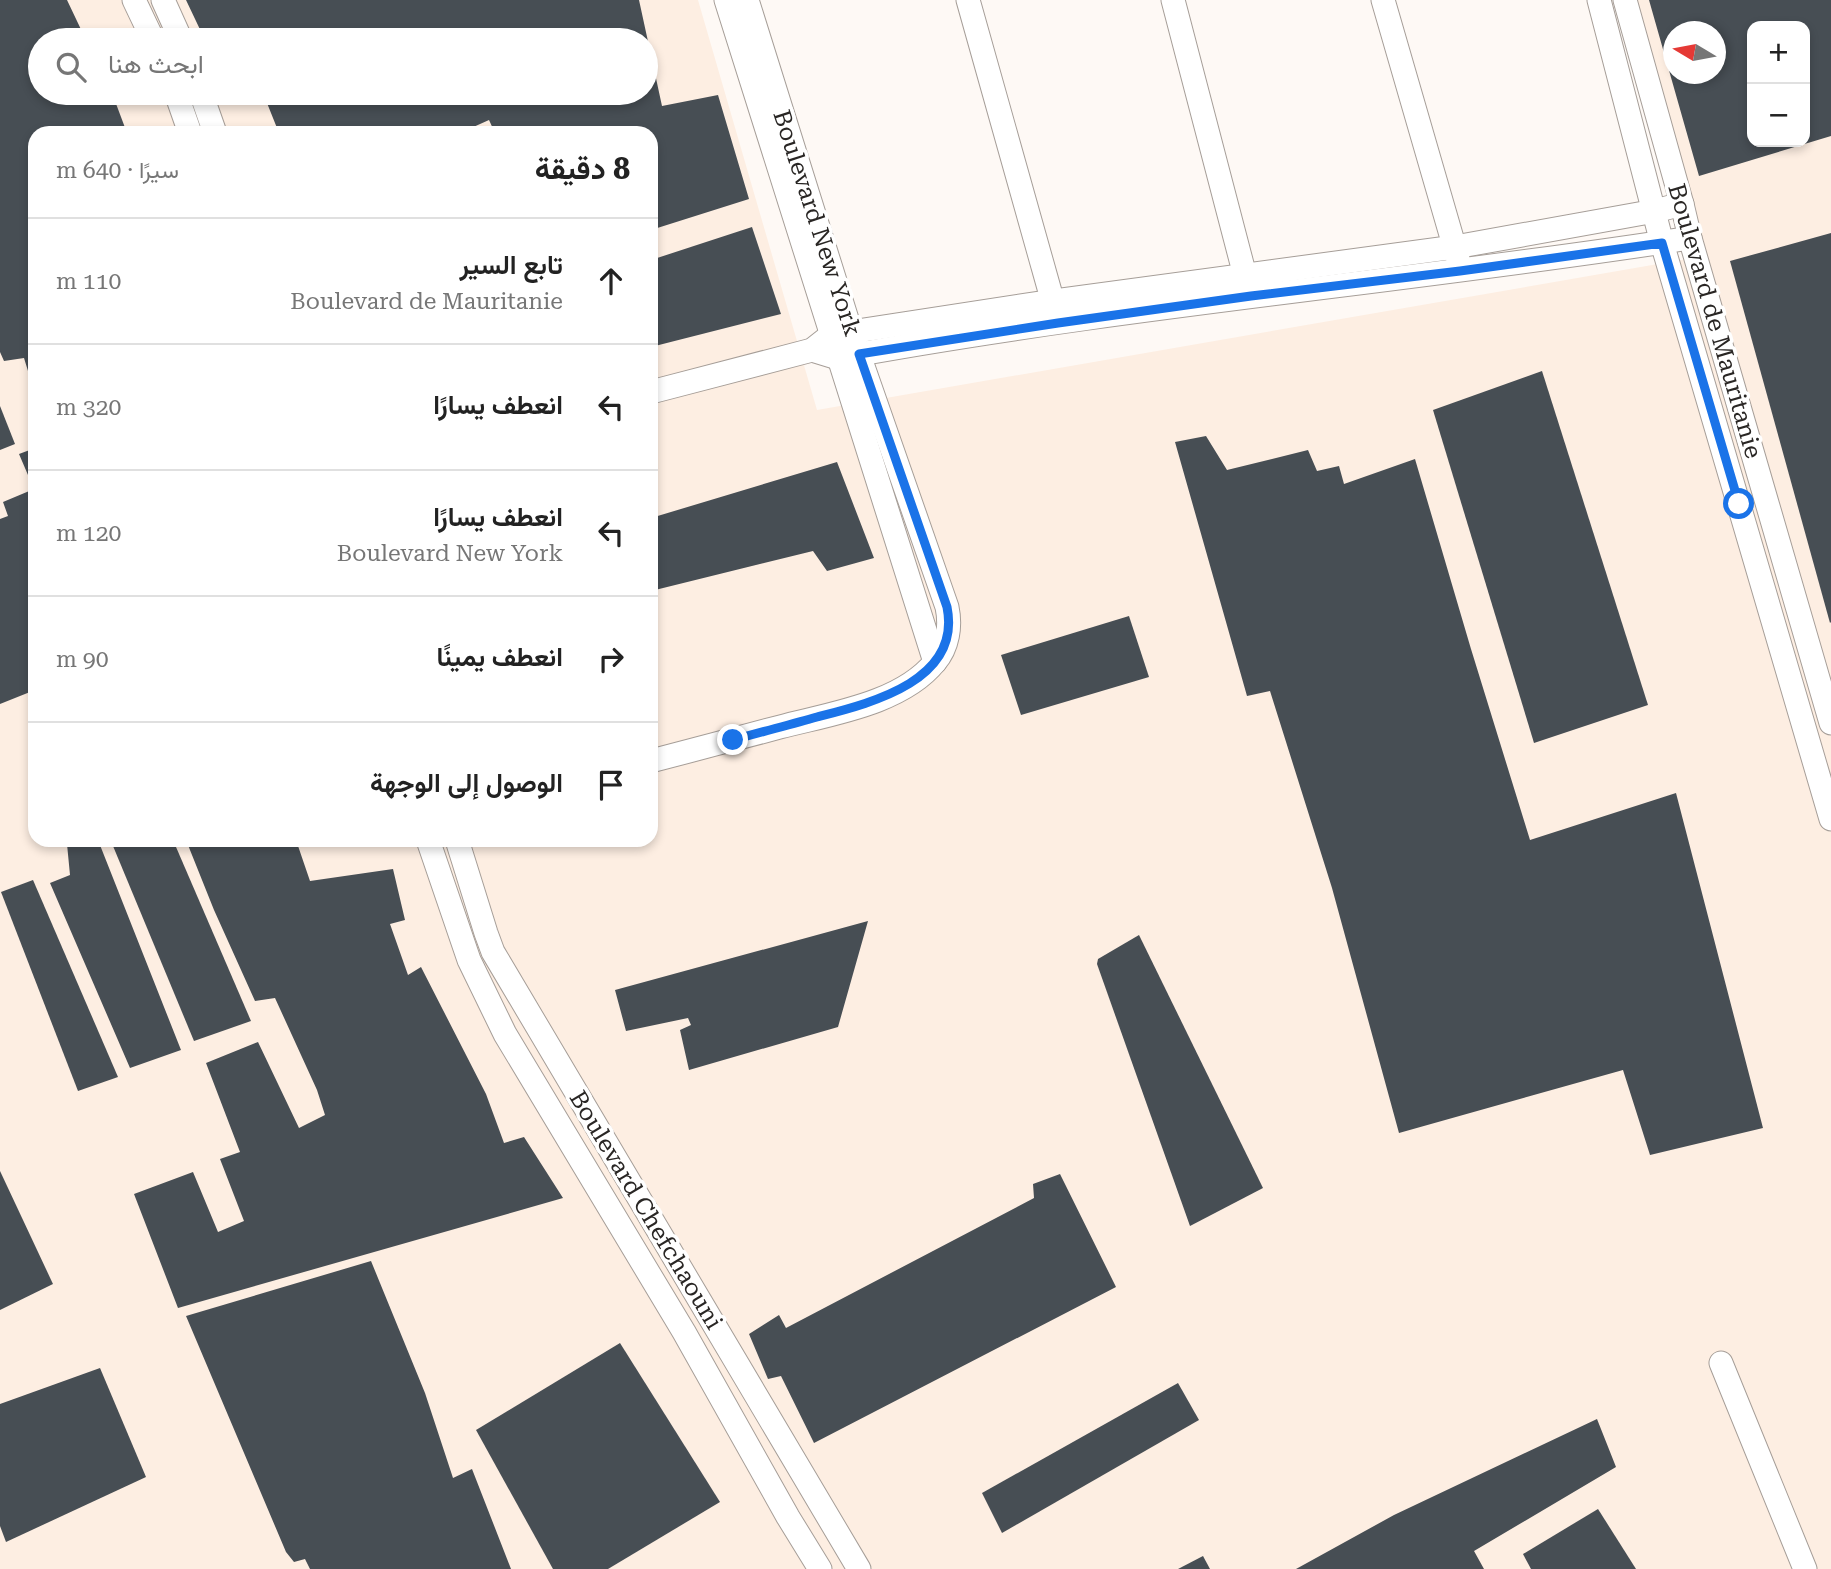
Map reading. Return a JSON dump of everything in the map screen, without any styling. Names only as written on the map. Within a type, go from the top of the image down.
[{"type":"street","points":[[134,0],[147,28]]},
{"type":"street","points":[[163,0],[176,28]]},
{"type":"street","name":"Boulevard New York","points":[[658,759],[869,703],[909,685],[935,662],[849,356],[726,0]]},
{"type":"street","name":"Boulevard New York","points":[[747,0],[841,334]]},
{"type":"street","points":[[968,0],[1055,312]]},
{"type":"street","points":[[1173,0],[1248,285]]},
{"type":"street","points":[[1383,0],[1460,271]]},
{"type":"street","name":"Boulevard de Mauritanie","points":[[1599,0],[1662,243],[1831,819]]},
{"type":"street","name":"Boulevard de Mauritanie","points":[[1625,0],[1690,238],[1831,723]]},
{"type":"street","points":[[180,105],[188,126]]},
{"type":"street","points":[[205,105],[213,126]]},
{"type":"street","points":[[658,390],[812,350],[841,334],[1055,312],[1248,285],[1682,204]]},
{"type":"street","points":[[1248,285],[1460,271],[1690,238]]},
{"type":"street","points":[[812,350],[849,356],[1055,312]]},
{"type":"street","name":"Boulevard Chefchaouni","points":[[430,847],[466,951],[505,1034],[684,1332],[820,1569]]},
{"type":"street","name":"Boulevard Chefchaouni","points":[[459,847],[493,952],[859,1569]]},
{"type":"street","points":[[1721,1363],[1805,1569]]},
{"type":"shaded area","points":[[0,0],[698,0],[817,410],[1704,256],[1629,0],[1831,0],[1831,1569],[0,1569]]},
{"type":"building","points":[[0,0],[67,0],[80,28],[28,28],[28,105],[116,105],[124,126],[28,126],[28,371],[24,358],[4,361],[0,352]]},
{"type":"building","points":[[186,0],[639,0],[645,28],[199,28]]},
{"type":"building","points":[[1649,0],[1831,0],[1831,136],[1810,142],[1810,21],[1747,21],[1747,147],[1795,147],[1699,176],[1673,84],[1726,84],[1726,21],[1663,21],[1663,49]]},
{"type":"building","points":[[658,88],[662,106],[718,95],[749,199],[658,228],[658,126],[492,126],[489,120],[476,126],[276,126],[268,105],[658,105]]},
{"type":"building","points":[[752,227],[781,314],[658,345],[658,258]]},
{"type":"building","points":[[1831,233],[1831,622],[1830,623],[1730,261]]},
{"type":"building","points":[[1542,371],[1648,705],[1534,743],[1433,410]]},
{"type":"building","points":[[0,406],[15,444],[0,450]]},
{"type":"building","points":[[1206,436],[1227,470],[1308,450],[1317,471],[1339,466],[1344,484],[1415,459],[1530,840],[1676,793],[1763,1128],[1650,1155],[1623,1070],[1399,1133],[1332,888],[1270,691],[1247,696],[1175,442]]},
{"type":"building","points":[[28,451],[28,475],[19,454]]},
{"type":"building","points":[[837,462],[874,558],[827,571],[813,551],[658,589],[658,516]]},
{"type":"building","points":[[28,492],[28,693],[0,704],[0,519],[8,516],[3,502]]},
{"type":"building","points":[[1129,616],[1149,677],[1021,715],[1001,655]]},
{"type":"building","points":[[67,847],[101,847],[181,1050],[130,1068],[50,883],[70,875]]},
{"type":"building","points":[[113,847],[176,847],[251,1021],[194,1041]]},
{"type":"building","points":[[189,847],[298,847],[310,881],[393,869],[405,920],[390,924],[408,975],[421,967],[486,1094],[504,1143],[524,1137],[563,1198],[178,1308],[134,1194],[193,1172],[218,1232],[244,1221],[220,1159],[240,1152],[206,1063],[258,1042],[299,1128],[325,1115],[317,1090],[275,998],[255,1001]]},
{"type":"building","points":[[33,880],[118,1077],[78,1091],[1,892]]},
{"type":"building","points":[[868,921],[838,1027],[689,1070],[680,1030],[691,1025],[688,1018],[626,1031],[615,990]]},
{"type":"building","points":[[1139,935],[1263,1188],[1190,1226],[1097,964],[1098,959]]},
{"type":"building","points":[[0,1171],[53,1284],[0,1310]]},
{"type":"building","points":[[1060,1174],[1116,1287],[814,1443],[781,1376],[768,1379],[749,1334],[779,1315],[786,1328],[1034,1198],[1033,1184]]},
{"type":"building","points":[[371,1261],[425,1393],[453,1478],[472,1469],[511,1569],[310,1569],[305,1559],[294,1562],[286,1552],[186,1316]]},
{"type":"building","points":[[620,1343],[720,1502],[608,1569],[553,1569],[476,1430]]},
{"type":"building","points":[[100,1368],[146,1477],[6,1542],[0,1526],[0,1404]]},
{"type":"building","points":[[1178,1383],[1199,1420],[1002,1533],[982,1493]]},
{"type":"building","points":[[1597,1419],[1616,1467],[1474,1551],[1484,1569],[1296,1569],[1394,1515]]},
{"type":"building","points":[[1598,1509],[1636,1569],[1531,1569],[1523,1554]]},
{"type":"building","points":[[1203,1556],[1210,1569],[1178,1569]]},
{"type":"route","points":[[733,740],[869,703],[909,685],[935,662],[944,648],[950,620],[947,607],[859,354],[1251,296],[1662,243],[1739,504]]}]
